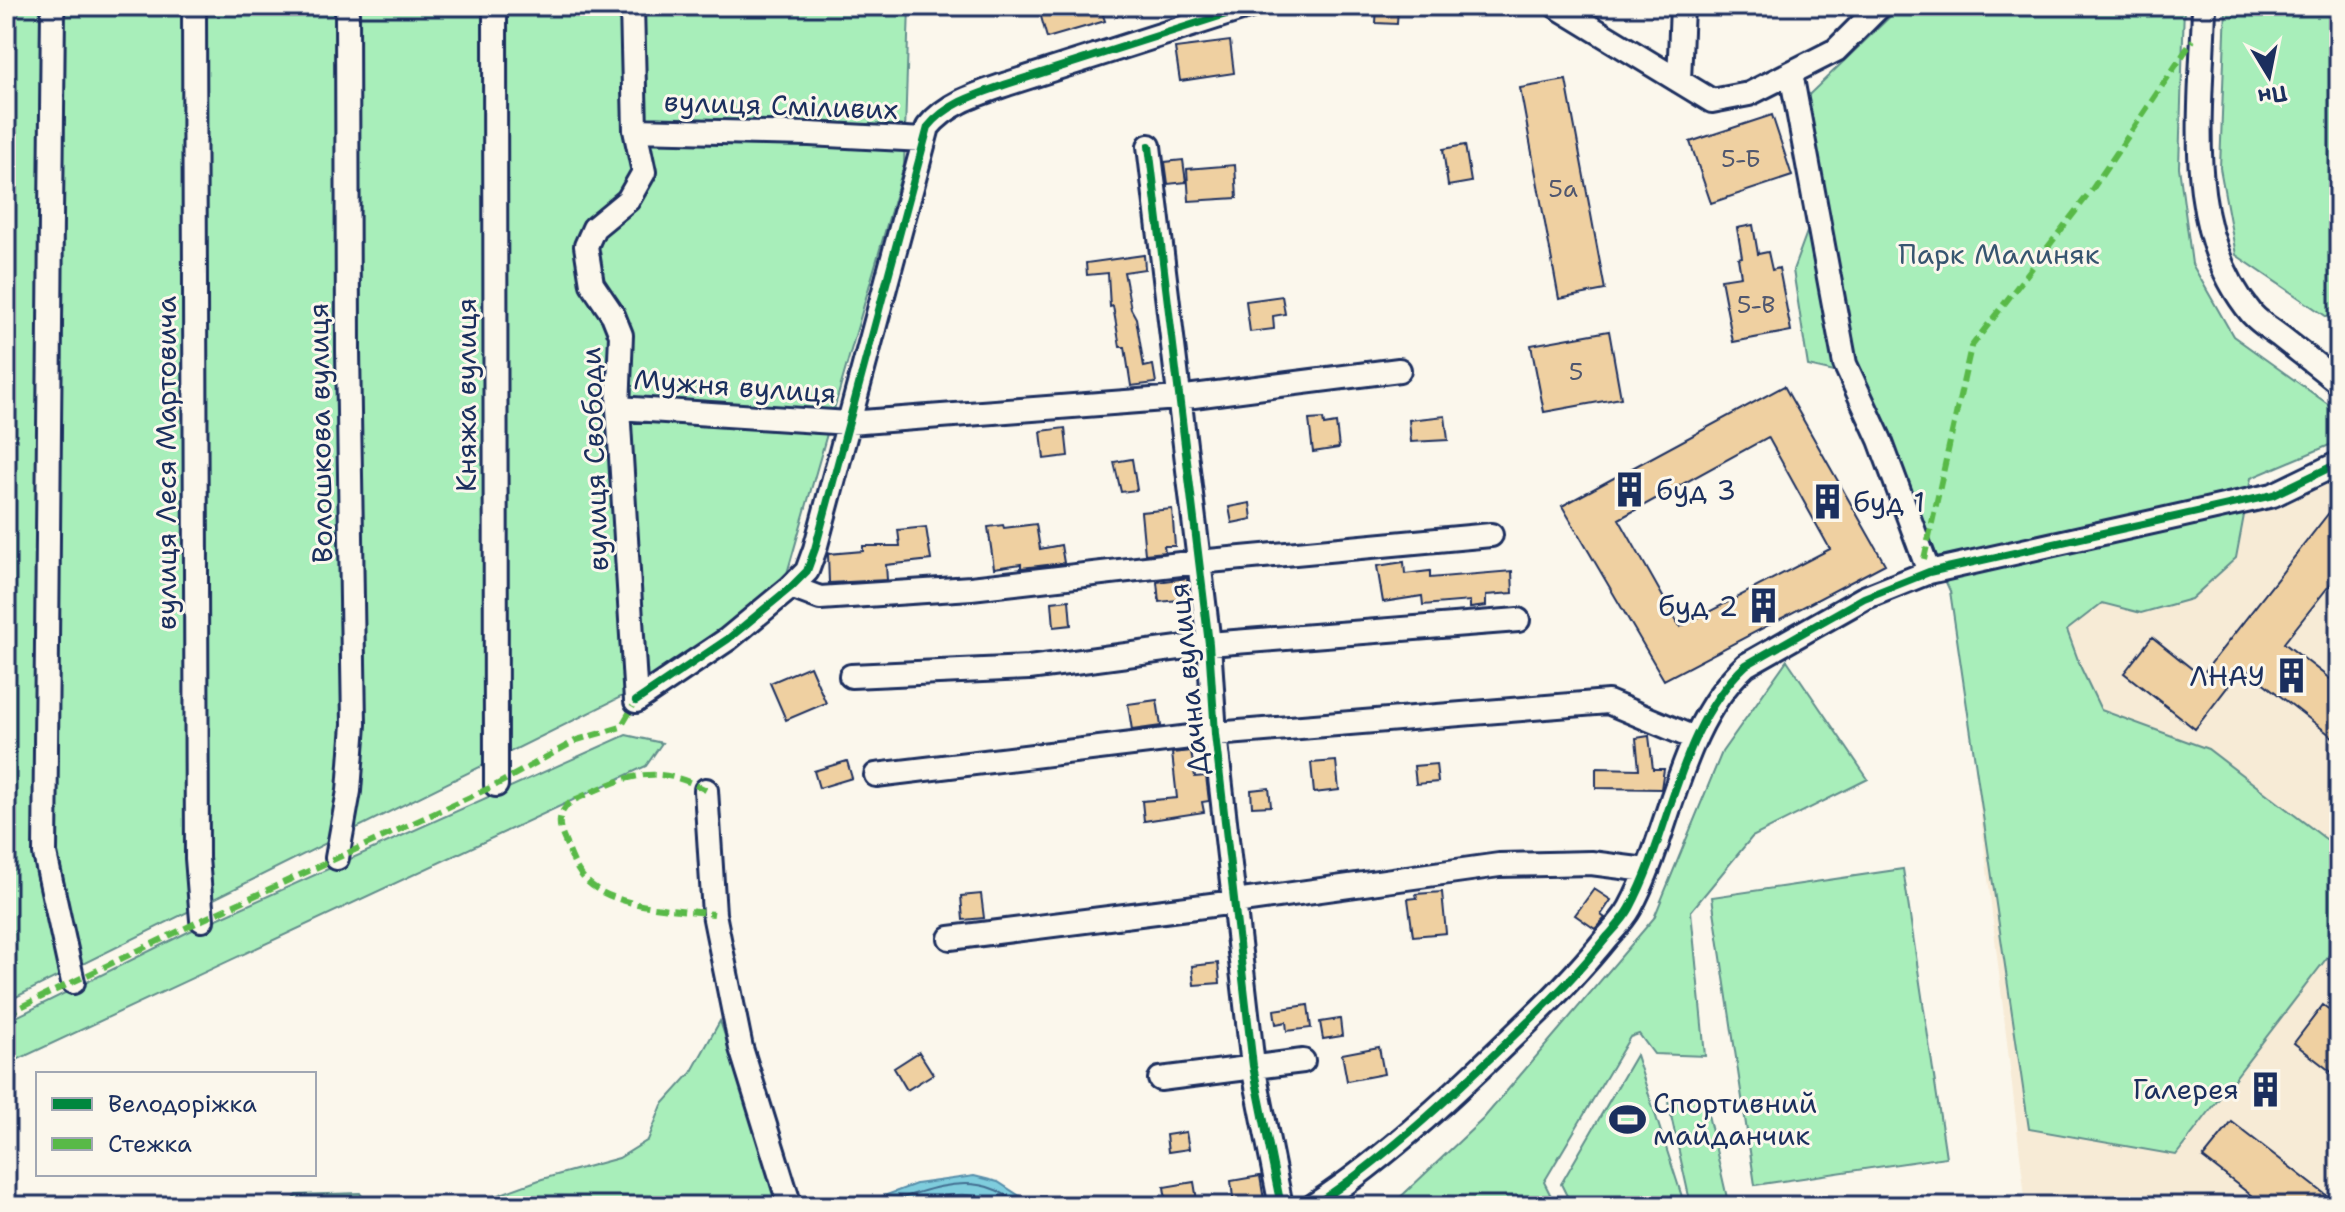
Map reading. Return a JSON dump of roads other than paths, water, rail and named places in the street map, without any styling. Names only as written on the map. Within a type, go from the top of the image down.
[{"type":"street","points":[[53,6],[45,854],[73,982]]},
{"type":"street","name":"вулиця Леся Мартовича","points":[[194,6],[197,858],[202,920]]},
{"type":"street","name":"Волошкова вулиця","points":[[337,858],[349,791],[354,724],[347,6]]},
{"type":"street","name":"Княжа вулиця","points":[[495,6],[496,785]]},
{"type":"street","name":"вулиця Свободи","points":[[632,6],[635,130],[644,172],[628,200],[594,228],[586,246],[592,284],[613,315],[621,335],[618,408],[636,701],[728,639],[791,587]]},
{"type":"street","points":[[1251,6],[970,97],[938,115],[928,127],[815,549],[807,571],[791,587],[820,598],[971,588],[1198,562],[1491,535]]},
{"type":"street","points":[[1556,6],[1712,101],[1749,94],[1836,50],[1880,6]]},
{"type":"street","points":[[1679,81],[1682,6]]},
{"type":"street","points":[[2204,6],[2201,165],[2203,205],[2215,252],[2254,316],[2339,383]]},
{"type":"street","points":[[1791,73],[1845,364],[1880,440],[1929,572]]},
{"type":"street","name":"вулиця Сміливих","points":[[635,130],[924,140]]},
{"type":"street","name":"Дачна вулиця","points":[[1149,146],[1209,644],[1215,734],[1253,1066],[1281,1206]]},
{"type":"street","name":"Мужня вулиця","points":[[618,408],[849,423],[1178,398],[1399,370]]},
{"type":"street","points":[[1313,1206],[1349,1182],[1464,1084],[1575,977],[1629,910],[1668,817],[1694,738],[1715,701],[1746,665],[1864,598],[1929,572],[2273,495],[2339,463]]},
{"type":"street","points":[[851,676],[1029,668],[1209,644],[1518,620]]},
{"type":"street","points":[[876,775],[1215,734],[1608,702],[1694,738]]},
{"type":"street","points":[[706,790],[717,929],[741,1048],[790,1206]]},
{"type":"street","points":[[950,938],[1499,865],[1591,863],[1646,870]]},
{"type":"street","points":[[1160,1079],[1303,1061]]},
{"type":"water","points":[[974,1176],[998,1182],[1029,1202],[1029,1206],[869,1206],[873,1200],[916,1184]]},
{"type":"place","name":"буд 3","points":[[1630,490]]},
{"type":"place","name":"буд 1","points":[[1827,502]]},
{"type":"place","name":"буд 2","points":[[1764,606]]},
{"type":"place","name":"ЛНАУ","points":[[2291,676]]},
{"type":"place","name":"Галерея","points":[[2265,1089]]},
{"type":"place","name":"Спортивний майданчик","points":[[1627,1119]]},
{"type":"park label","name":"Парк Малиняк","points":[[1999,254]]}]
